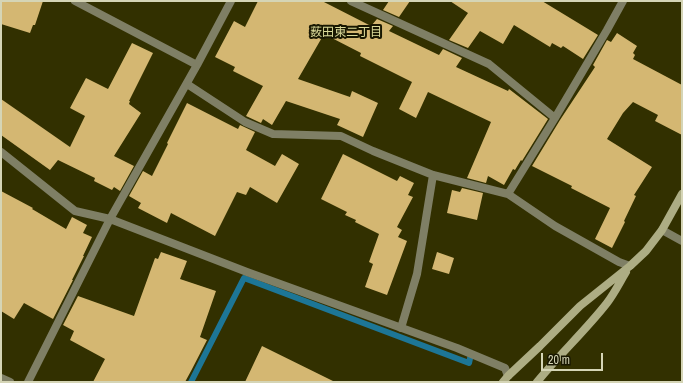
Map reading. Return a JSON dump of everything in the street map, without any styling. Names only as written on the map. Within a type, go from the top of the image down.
[{"type":"street","points":[[75,1],[197,65]]},
{"type":"street","points":[[28,382],[110,219],[197,65],[231,1]]},
{"type":"street","points":[[351,1],[488,64],[555,118]]},
{"type":"street","points":[[508,194],[555,118],[623,1]]},
{"type":"street","points":[[186,84],[245,122],[273,134],[341,136],[433,175],[508,194],[555,226],[619,262],[630,266]]},
{"type":"street","points":[[1,152],[75,211],[110,219],[247,272],[457,348],[505,368],[505,379]]},
{"type":"street","points":[[401,328],[417,274],[433,175]]},
{"type":"street","points":[[505,379],[580,306],[630,266],[646,251],[662,230],[682,194]]},
{"type":"street","points":[[662,230],[682,241]]},
{"type":"street","points":[[537,382],[608,302],[630,266]]},
{"type":"street","points":[[1,378],[10,382]]},
{"type":"building","points":[[1,1],[43,1],[35,25],[33,25],[30,33],[1,24]]},
{"type":"building","points":[[258,1],[322,1],[371,26],[377,19],[393,26],[389,31],[439,55],[443,49],[462,58],[456,67],[508,91],[509,89],[548,119],[522,161],[521,160],[515,170],[513,169],[504,185],[488,176],[486,183],[467,178],[491,122],[428,92],[416,118],[399,109],[412,82],[360,56],[361,53],[324,34],[298,79],[350,97],[352,91],[378,103],[363,137],[337,125],[340,119],[286,101],[272,125],[263,119],[261,123],[246,116],[263,86],[233,71],[235,67],[215,57],[234,21],[245,27]]},
{"type":"building","points":[[389,1],[410,1],[399,17],[383,10]]},
{"type":"building","points":[[450,1],[542,1],[598,35],[583,59],[563,46],[561,48],[552,43],[550,47],[514,25],[503,44],[480,31],[468,48],[449,40],[468,13]]},
{"type":"building","points":[[617,33],[637,46],[633,53],[635,55],[633,59],[682,85],[682,135],[655,121],[658,115],[633,102],[623,113],[607,139],[652,167],[634,195],[636,196],[612,248],[595,239],[610,208],[571,188],[572,186],[532,166],[595,67],[593,65],[607,40],[611,42]]},
{"type":"building","points":[[132,43],[153,53],[129,101],[129,104],[141,113],[114,156],[134,166],[120,191],[114,187],[112,190],[94,181],[95,178],[58,160],[50,170],[1,135],[1,99],[70,147],[85,116],[70,108],[86,78],[108,89]]},
{"type":"building","points":[[187,103],[238,129],[240,125],[255,132],[246,150],[275,166],[282,154],[299,164],[277,203],[250,187],[246,195],[237,192],[215,236],[171,213],[167,223],[138,208],[141,203],[129,196],[143,171],[152,176]]},
{"type":"building","points":[[343,154],[397,181],[400,176],[414,183],[408,195],[413,197],[397,227],[402,230],[398,237],[407,241],[387,295],[365,287],[373,264],[369,262],[379,234],[355,222],[356,220],[345,215],[347,212],[321,199]]},
{"type":"building","points":[[462,188],[483,193],[477,220],[447,213],[452,190],[460,192]]},
{"type":"building","points":[[1,191],[33,208],[32,209],[66,229],[72,217],[87,225],[83,233],[92,237],[73,280],[53,319],[24,303],[14,319],[1,311]]},
{"type":"building","points":[[161,252],[187,261],[180,279],[216,291],[200,337],[207,340],[191,371],[185,382],[93,382],[105,359],[70,340],[74,331],[63,325],[78,296],[134,316],[155,258],[158,259]]},
{"type":"building","points":[[437,252],[454,258],[449,274],[432,269]]},
{"type":"building","points":[[262,346],[335,382],[245,382]]},
{"type":"waterway","points":[[191,382],[244,278],[469,363],[471,354]]},
{"type":"district","name":"薮田東二丁目","points":[[346,33]]}]
